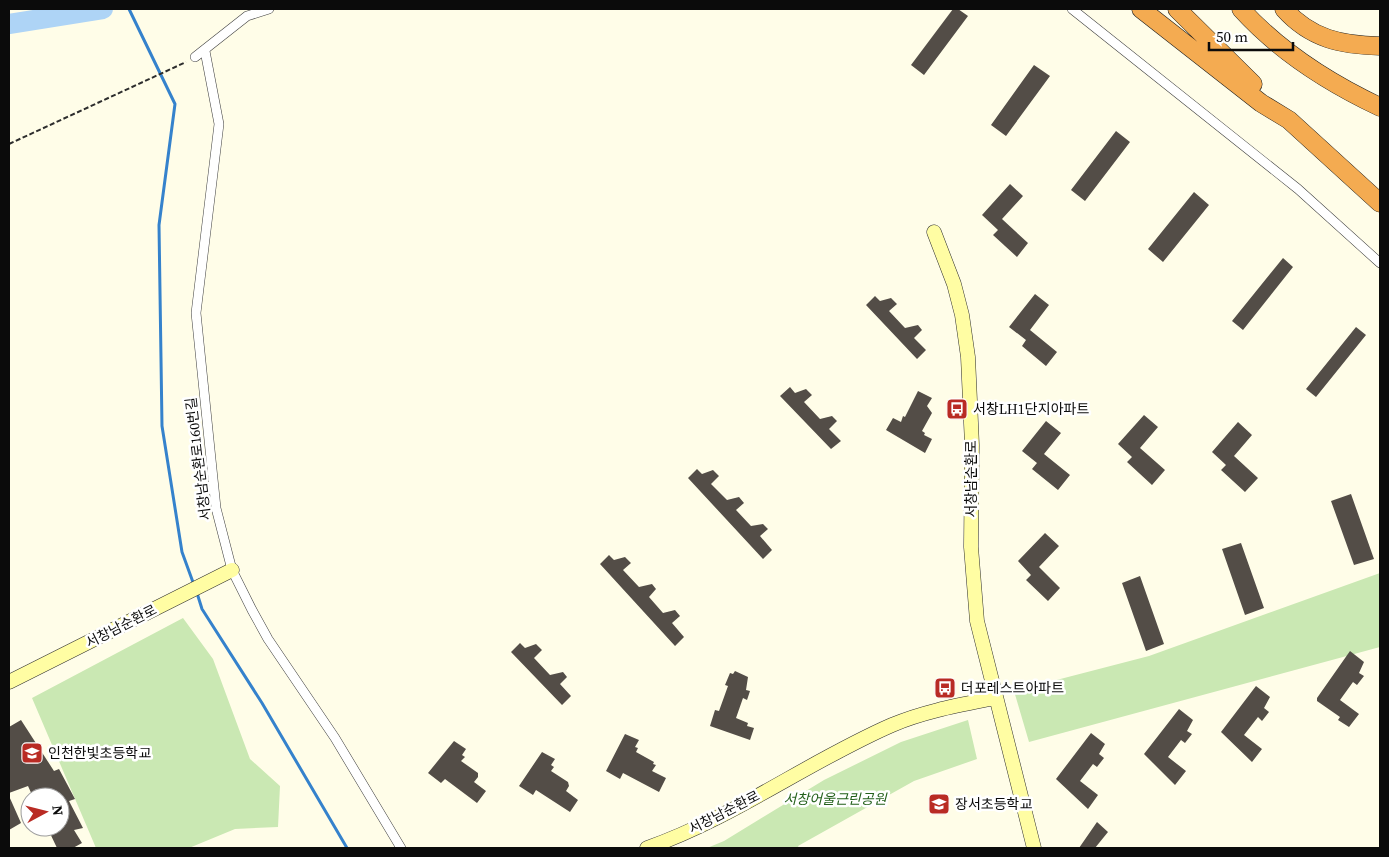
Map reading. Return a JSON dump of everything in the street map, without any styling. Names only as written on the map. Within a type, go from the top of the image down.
[{"type":"highway","points":[[1141,9],[1261,103],[1289,120]]},
{"type":"highway","points":[[1177,9],[1289,120],[1380,204]]},
{"type":"highway","points":[[1241,9],[1281,46],[1318,73],[1380,107]]},
{"type":"highway","points":[[1284,9],[1294,20],[1321,37],[1348,45],[1380,46]]},
{"type":"street","points":[[195,58],[247,16],[269,9]]},
{"type":"street","points":[[1072,9],[1298,189],[1380,263]]},
{"type":"street","name":"서창남순환로160번길","points":[[205,51],[219,124],[196,313],[216,508],[226,574],[335,738],[401,848]]},
{"type":"street","name":"서창남순환로","points":[[934,232],[954,284],[962,315],[968,357],[972,444],[970,548],[977,621],[1034,848]]},
{"type":"street","name":"서창남순환로","points":[[9,682],[226,574]]},
{"type":"street","name":"서창남순환로","points":[[647,848],[705,822],[893,725],[943,709],[995,698]]},
{"type":"path","points":[[9,144],[181,64]]},
{"type":"green space","points":[[1380,573],[1380,647],[1029,742],[1014,691],[1149,656]]},
{"type":"green space","points":[[183,618],[213,659],[250,759],[280,786],[278,827],[235,829],[189,848],[96,848],[32,698]]},
{"type":"green space","name":"서창어울근린공원","points":[[968,720],[977,759],[914,781],[798,846],[799,848],[707,848],[724,841],[824,780],[901,742]]},
{"type":"building","points":[[953,9],[958,9],[968,16],[924,75],[911,65]]},
{"type":"building","points":[[1034,65],[1050,76],[1006,136],[991,125]]},
{"type":"building","points":[[1116,131],[1130,142],[1085,201],[1071,190]]},
{"type":"building","points":[[1010,184],[1023,196],[1002,219],[1028,243],[1017,257],[993,235],[998,230],[982,215]]},
{"type":"building","points":[[1194,192],[1209,205],[1163,262],[1148,249]]},
{"type":"building","points":[[1283,258],[1293,267],[1243,330],[1232,321]]},
{"type":"building","points":[[1035,294],[1049,305],[1030,330],[1057,352],[1046,366],[1022,346],[1026,340],[1009,327]]},
{"type":"building","points":[[875,296],[880,301],[891,298],[897,304],[889,311],[905,328],[918,325],[922,330],[914,338],[926,350],[917,359],[866,305]]},
{"type":"building","points":[[1356,327],[1366,335],[1316,397],[1306,389]]},
{"type":"building","points":[[790,387],[795,393],[806,389],[812,395],[804,402],[820,419],[832,416],[837,421],[829,429],[841,441],[831,449],[780,396]]},
{"type":"building","points":[[918,391],[932,398],[927,406],[932,413],[922,431],[925,433],[924,435],[932,439],[925,453],[886,430],[893,418],[901,422]]},
{"type":"building","points":[[1144,415],[1158,427],[1140,448],[1165,470],[1152,485],[1127,462],[1132,457],[1118,444]]},
{"type":"building","points":[[1046,421],[1061,433],[1044,454],[1070,475],[1058,490],[1032,469],[1037,463],[1022,451]]},
{"type":"building","points":[[1238,422],[1252,435],[1234,456],[1258,478],[1245,492],[1221,470],[1226,465],[1212,452]]},
{"type":"building","points":[[697,469],[702,474],[713,470],[719,476],[711,484],[727,500],[739,497],[744,503],[736,510],[751,526],[763,524],[768,529],[760,536],[772,550],[763,559],[688,478]]},
{"type":"building","points":[[1351,494],[1374,559],[1354,565],[1331,501]]},
{"type":"building","points":[[1045,533],[1059,546],[1039,567],[1060,588],[1048,601],[1026,580],[1031,575],[1018,561]]},
{"type":"building","points":[[1241,543],[1264,608],[1245,615],[1222,549]]},
{"type":"building","points":[[609,555],[614,560],[625,557],[631,563],[623,570],[639,587],[652,584],[656,589],[649,597],[663,613],[675,610],[680,616],[672,623],[684,637],[675,646],[600,564]]},
{"type":"building","points":[[1140,576],[1164,644],[1146,651],[1122,583]]},
{"type":"building","points":[[520,643],[525,648],[536,644],[542,650],[534,658],[550,675],[563,672],[567,677],[560,684],[571,696],[562,705],[511,652]]},
{"type":"building","points":[[1350,651],[1364,662],[1359,673],[1364,676],[1357,685],[1353,682],[1340,700],[1359,714],[1349,727],[1338,720],[1340,717],[1317,701],[1317,698]]},
{"type":"building","points":[[735,671],[748,677],[746,690],[750,691],[747,700],[743,698],[736,718],[748,723],[747,726],[754,728],[750,740],[710,726],[715,710],[719,711],[728,686],[725,685],[730,673],[733,674]]},
{"type":"building","points":[[1256,686],[1270,697],[1264,708],[1269,712],[1262,721],[1258,717],[1244,735],[1262,749],[1252,762],[1221,732]]},
{"type":"building","points":[[1179,709],[1193,720],[1187,731],[1192,734],[1185,743],[1181,740],[1168,757],[1186,771],[1175,785],[1144,754]]},
{"type":"building","points":[[21,720],[54,771],[59,769],[69,787],[28,786],[20,787],[20,789],[9,793],[9,727]]},
{"type":"building","points":[[1091,733],[1105,744],[1099,754],[1104,758],[1097,767],[1093,764],[1080,781],[1098,795],[1088,809],[1056,779]]},
{"type":"building","points":[[625,734],[639,740],[635,747],[638,748],[636,752],[654,762],[653,764],[656,765],[652,771],[666,778],[659,792],[623,773],[620,779],[606,771]]},
{"type":"building","points":[[454,741],[466,749],[462,755],[465,757],[461,761],[478,773],[478,777],[474,782],[486,791],[477,803],[445,779],[441,783],[428,773]]},
{"type":"building","points":[[542,752],[555,759],[551,765],[554,767],[551,771],[568,782],[569,786],[566,791],[578,800],[570,812],[536,790],[533,795],[519,786]]},
{"type":"building","points":[[70,790],[75,799],[70,801]]},
{"type":"building","points":[[9,796],[20,824],[9,830]]},
{"type":"building","points":[[70,803],[83,828],[74,830],[82,843],[73,848],[57,848],[52,837],[70,837]]},
{"type":"building","points":[[1097,822],[1108,832],[1095,848],[1079,848]]},
{"type":"waterway","points":[[9,24],[103,9]]},
{"type":"waterway","points":[[129,9],[175,104],[159,225],[162,426],[182,552],[194,585]]},
{"type":"waterway","points":[[197,593],[202,609],[262,703],[347,848]]},
{"type":"place","name":"서창LH1단지아파트","points":[[957,409]]},
{"type":"place","name":"더포레스트아파트","points":[[945,688]]},
{"type":"place","name":"인천한빛초등학교","points":[[32,753]]},
{"type":"place","name":"장서초등학교","points":[[939,804]]}]
